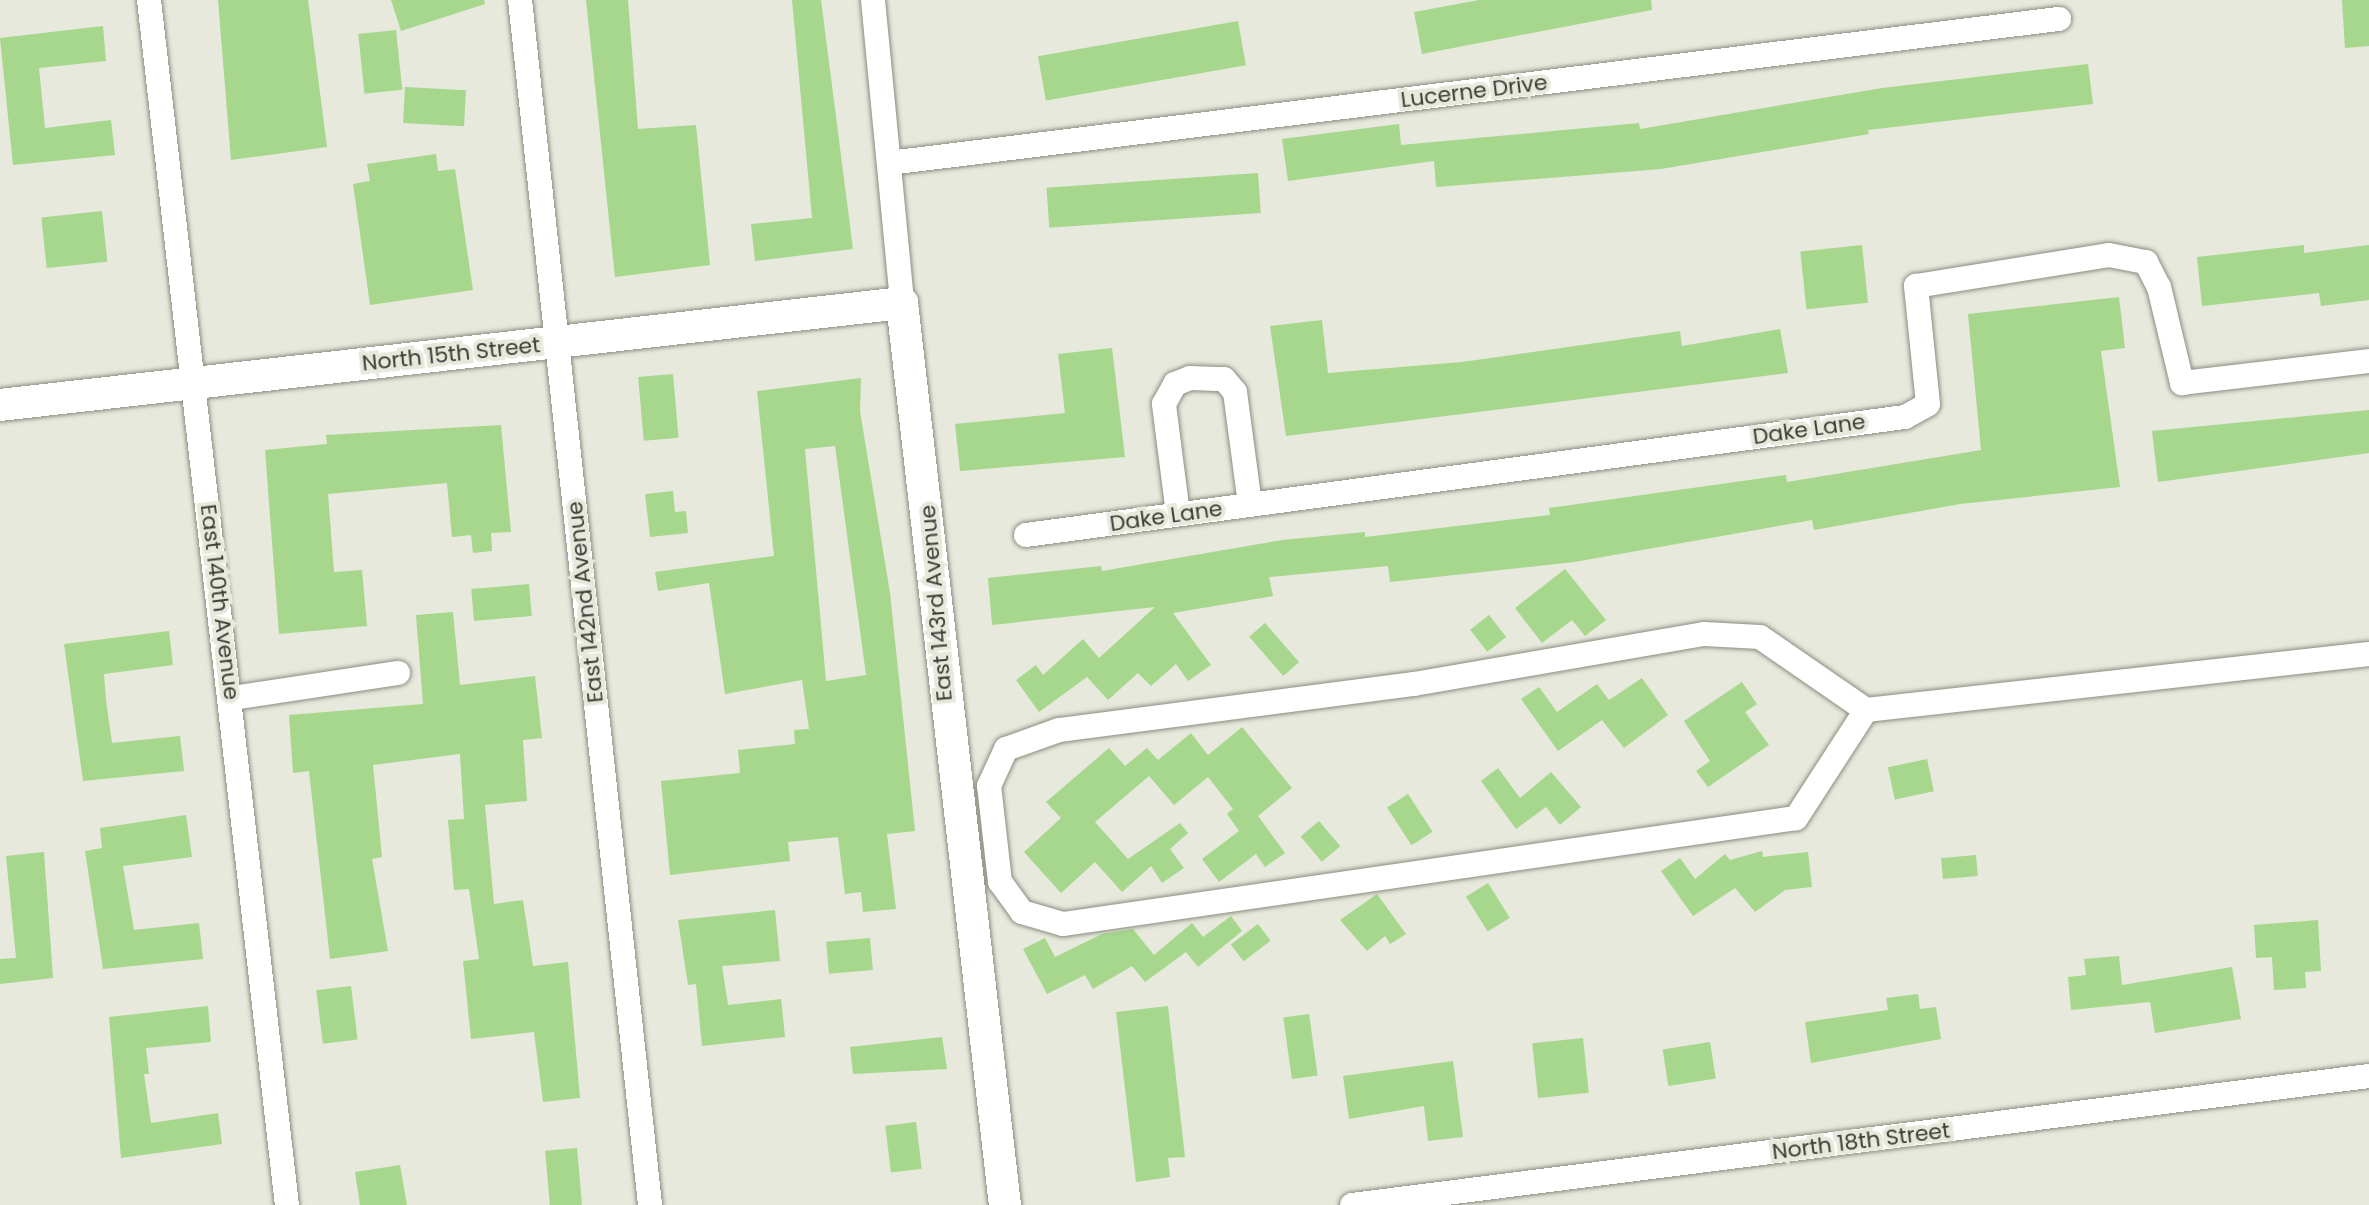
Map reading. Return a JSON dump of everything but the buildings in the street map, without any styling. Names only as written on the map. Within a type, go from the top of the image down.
[{"type":"street","name":"East 140th Avenue","points":[[149,0],[192,383],[232,698],[287,1205]]},
{"type":"street","name":"East 142nd Avenue","points":[[520,0],[650,1205]]},
{"type":"street","name":"East 143rd Avenue","points":[[873,0],[902,303],[1005,1205]]},
{"type":"street","name":"Lucerne Drive","points":[[889,163],[2059,19]]},
{"type":"street","name":"Dake Lane","points":[[1026,535],[1905,417],[1928,404],[1916,286],[2109,255],[2146,262],[2159,287],[2182,383],[2369,361]]},
{"type":"street","name":"North 15th Street","points":[[0,405],[902,303]]},
{"type":"street","points":[[1178,514],[1164,404],[1175,384],[1190,378],[1224,379],[1235,392],[1250,505]]},
{"type":"street","points":[[1866,710],[1796,818],[1063,924],[1022,912],[1000,882],[989,786],[1006,749],[1059,730],[1414,684],[1704,634],[1760,637],[1866,710],[2369,654]]},
{"type":"street","points":[[232,698],[398,673]]},
{"type":"street","name":"North 18th Street","points":[[1352,1205],[1511,1195],[2369,1076]]}]
